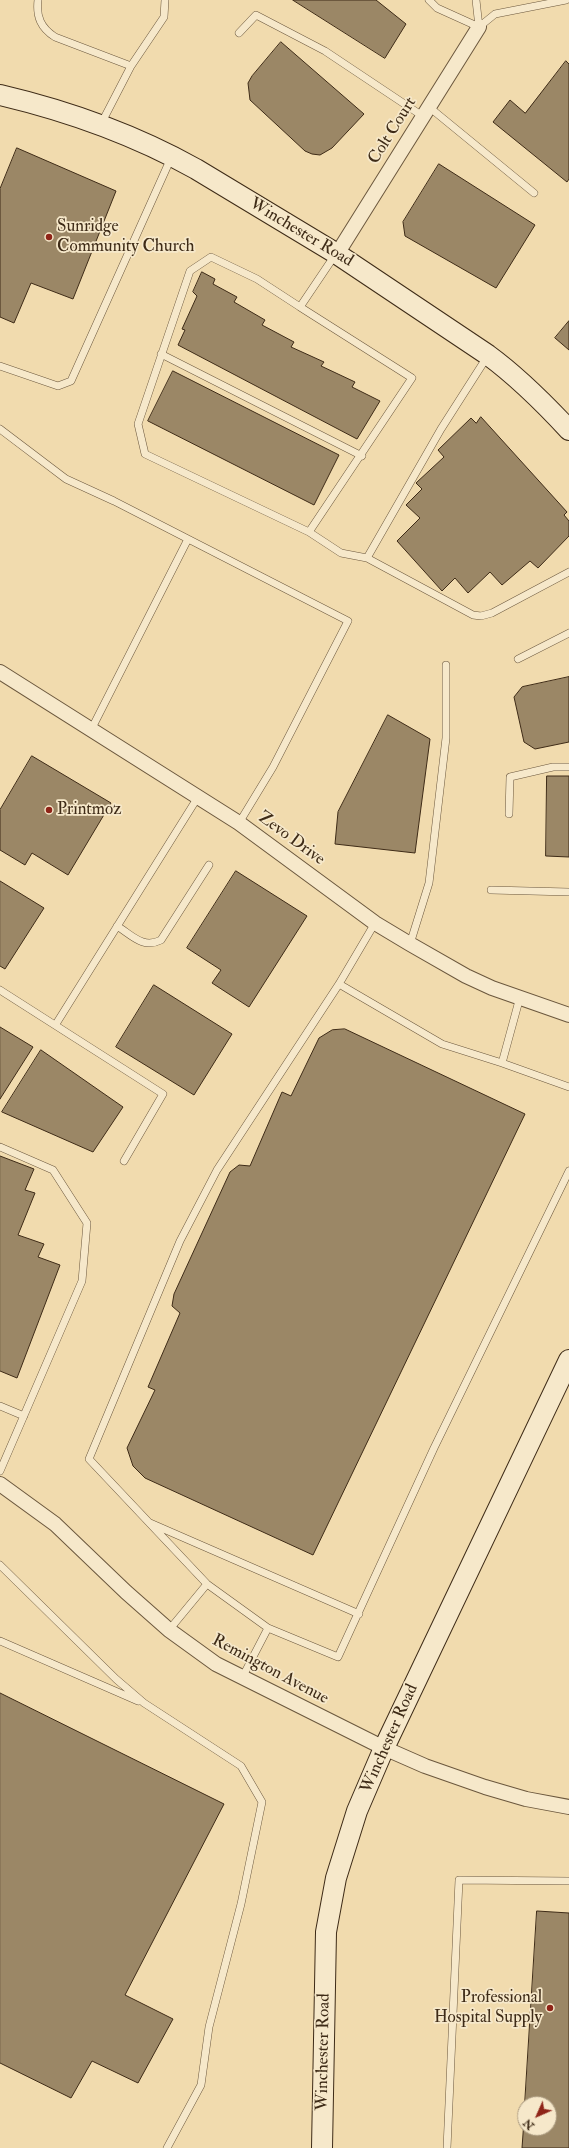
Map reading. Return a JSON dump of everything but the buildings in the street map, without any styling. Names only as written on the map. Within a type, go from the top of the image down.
[{"type":"street","name":"Colt Court","points":[[336,254],[479,27]]},
{"type":"street","name":"Winchester Road","points":[[0,95],[30,102],[101,125],[172,156],[336,254],[488,355],[507,369],[542,401],[569,430]]},
{"type":"street","name":"Zevo Drive","points":[[0,672],[239,823],[375,923],[466,976],[492,988],[569,1015]]},
{"type":"street","name":"Winchester Road","points":[[322,2148],[326,1932],[336,1878],[357,1811],[384,1748],[569,1360]]},
{"type":"street","name":"Remington Avenue","points":[[0,1484],[55,1524],[126,1592],[169,1630],[216,1664],[384,1748],[425,1766],[485,1787],[526,1799],[569,1807]]},
{"type":"lane","points":[[38,0],[37,8],[40,22],[44,30],[54,37],[131,66]]},
{"type":"lane","points":[[101,125],[131,66],[164,18],[165,0]]},
{"type":"lane","points":[[429,0],[437,8],[479,27]]},
{"type":"lane","points":[[476,0],[479,27]]},
{"type":"lane","points":[[479,27],[495,14],[566,0]]},
{"type":"lane","points":[[239,33],[256,16],[325,51],[426,112],[534,193]]},
{"type":"lane","points":[[0,366],[58,386],[71,381],[172,156]]},
{"type":"lane","points":[[300,307],[336,254]]},
{"type":"lane","points":[[309,532],[362,456],[412,378],[257,279],[211,257],[190,271],[138,424],[145,454],[309,532],[342,553],[366,558],[473,615],[482,616],[492,613],[569,572]]},
{"type":"lane","points":[[162,354],[362,456]]},
{"type":"lane","points":[[366,558],[441,429],[488,355]]},
{"type":"lane","points":[[0,429],[66,479],[188,539],[348,621],[273,767],[239,823]]},
{"type":"lane","points":[[91,730],[188,539]]},
{"type":"lane","points":[[518,659],[569,633]]},
{"type":"lane","points":[[410,944],[429,883],[446,738],[446,664]]},
{"type":"lane","points":[[509,814],[510,777],[553,767],[569,767]]},
{"type":"lane","points":[[56,1024],[198,797]]},
{"type":"lane","points":[[117,926],[145,944],[153,944],[161,940],[209,865]]},
{"type":"lane","points":[[491,890],[569,892]]},
{"type":"lane","points":[[375,923],[339,984],[217,1170],[180,1240],[89,1459],[207,1584],[268,1628],[338,1657],[434,1448],[569,1171]]},
{"type":"lane","points":[[339,984],[442,1044],[502,1063],[569,1087]]},
{"type":"lane","points":[[0,990],[56,1024],[163,1094],[124,1161]]},
{"type":"lane","points":[[502,1063],[520,997]]},
{"type":"lane","points":[[0,1147],[53,1170],[87,1223],[82,1281],[0,1471]]},
{"type":"lane","points":[[0,1406],[24,1416]]},
{"type":"lane","points":[[147,1522],[359,1614]]},
{"type":"lane","points":[[0,1565],[116,1679],[144,1703],[241,1766],[262,1802],[241,1904],[209,2027],[201,2085],[167,2148]]},
{"type":"lane","points":[[169,1630],[207,1584]]},
{"type":"lane","points":[[242,1678],[268,1628]]},
{"type":"lane","points":[[0,1641],[144,1703]]},
{"type":"lane","points":[[447,2148],[459,1880],[569,1881]]},
{"type":"place","name":"Sunridge Community Church","points":[[49,237]]},
{"type":"place","name":"Printmoz","points":[[49,810]]},
{"type":"place","name":"Professional Hospital Supply","points":[[550,2008]]}]
